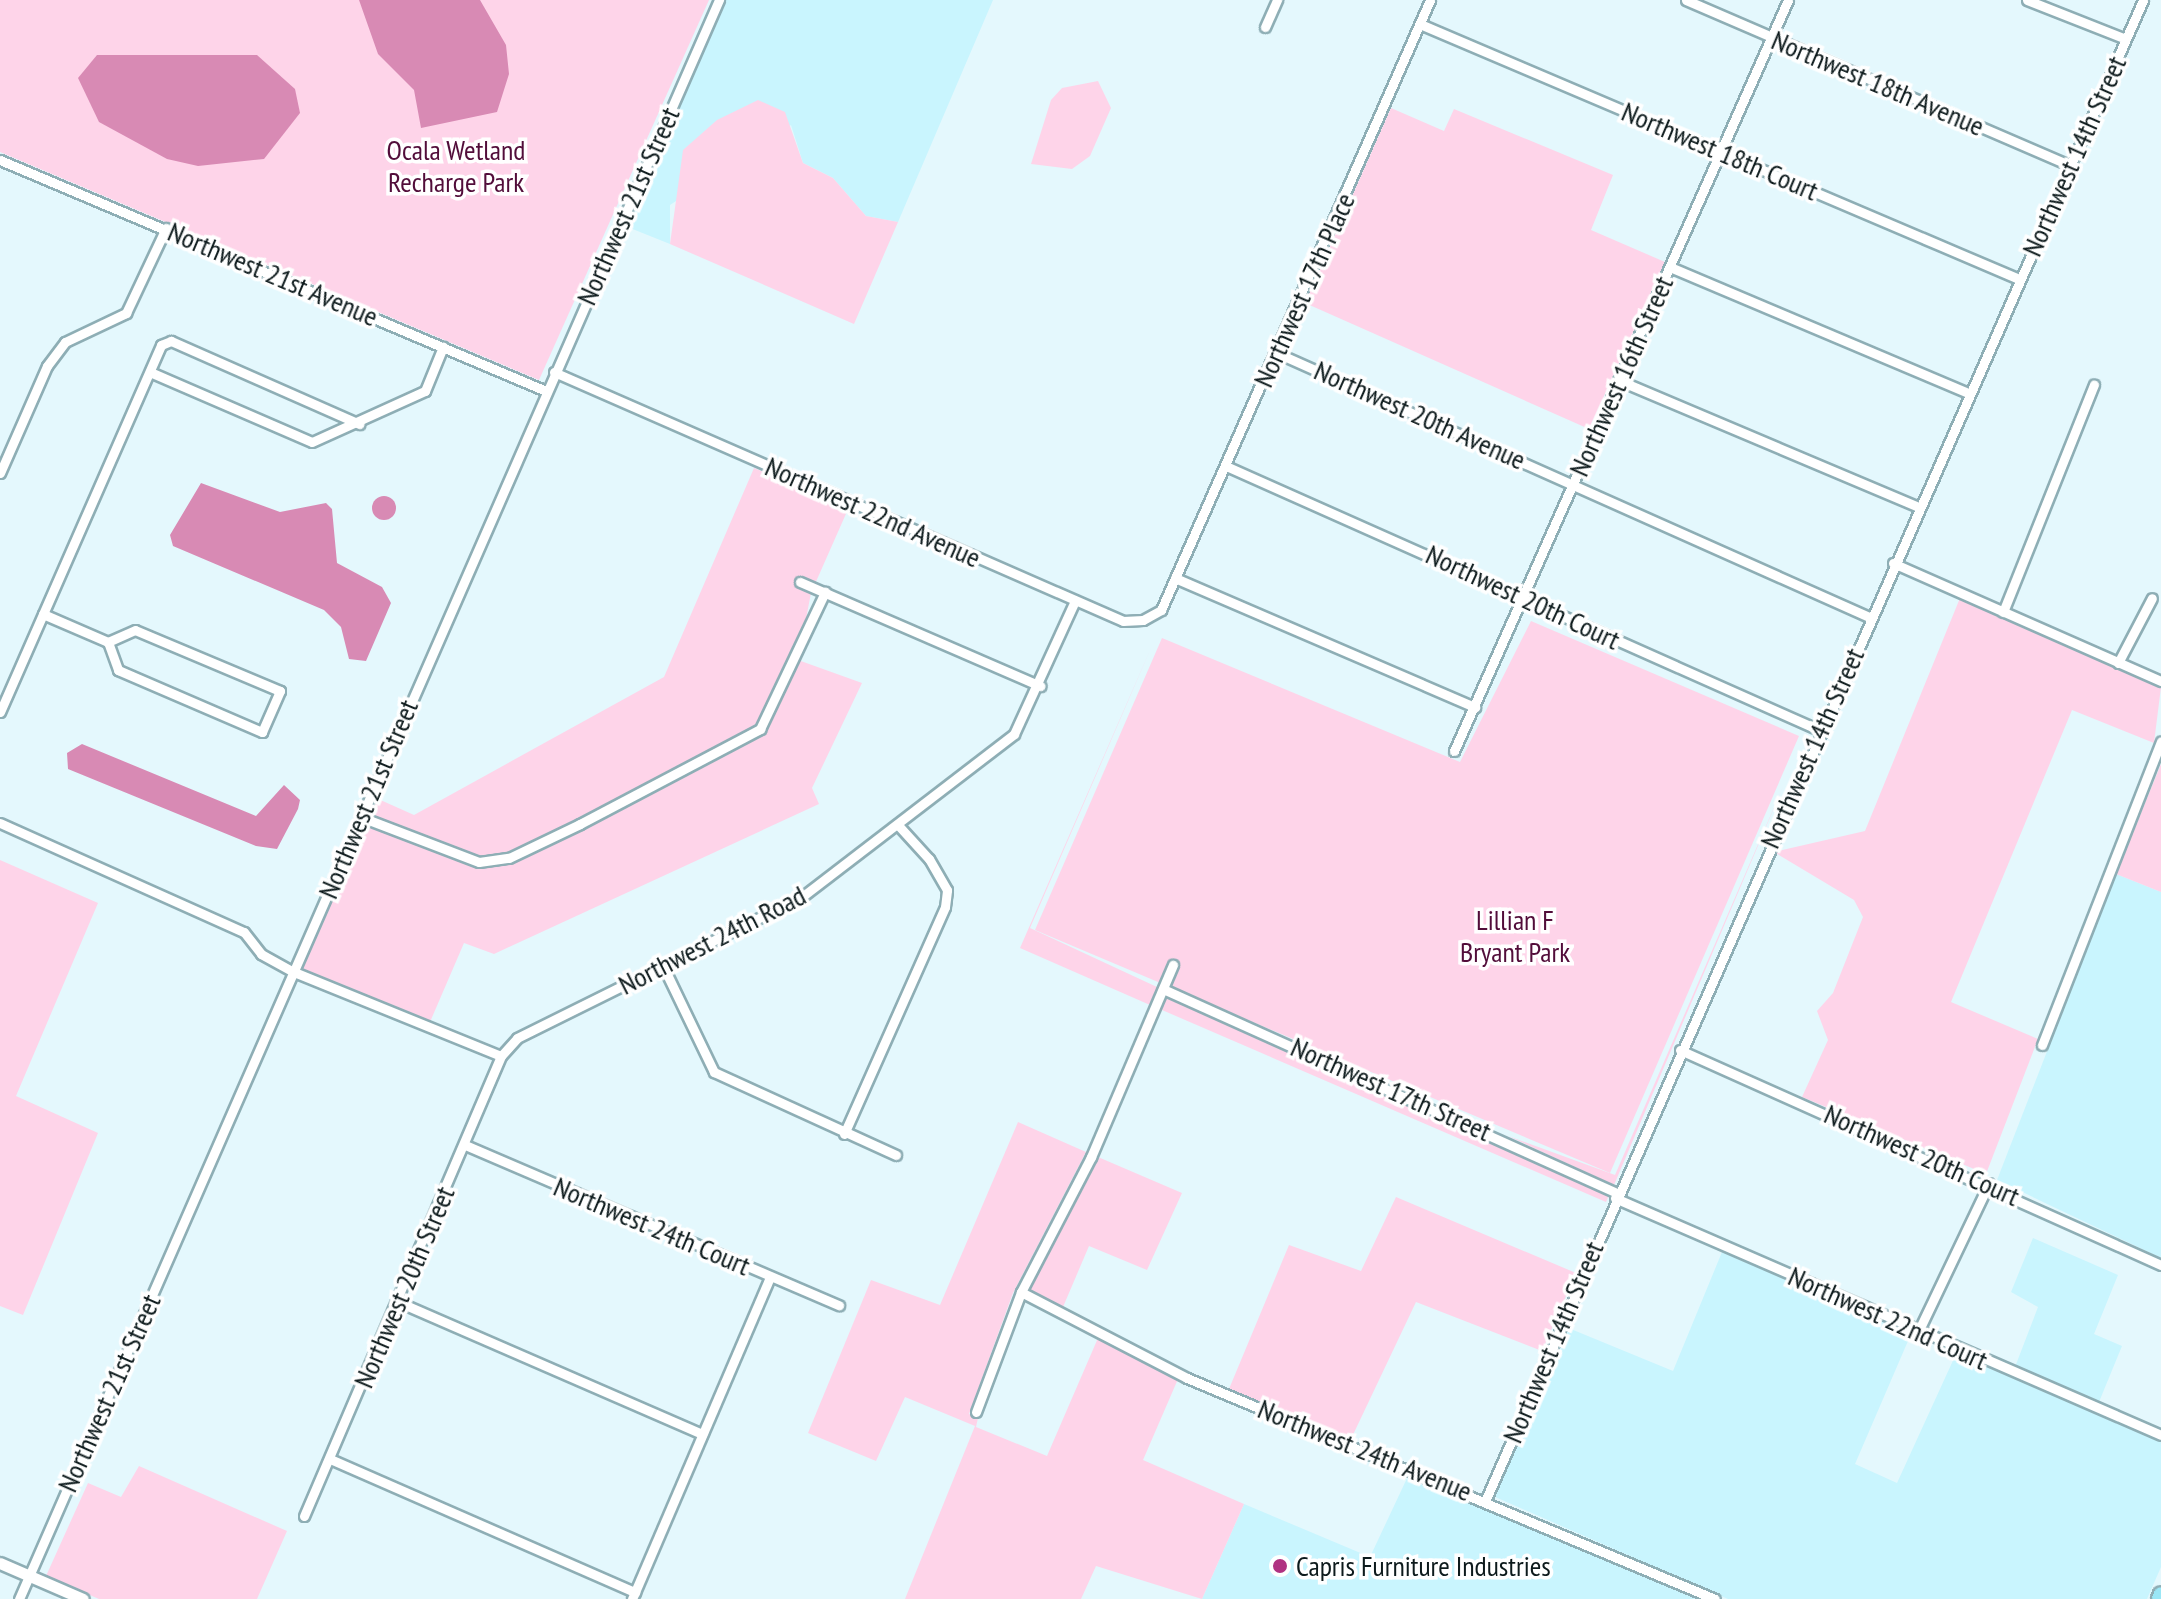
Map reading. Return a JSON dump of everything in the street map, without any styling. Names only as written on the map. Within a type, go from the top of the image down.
[{"type":"street","name":"Northwest 21st Street","points":[[19,1599],[719,0]]},
{"type":"street","points":[[1265,27],[1277,0]]},
{"type":"street","name":"Northwest 17th Place","points":[[1175,578],[1277,353],[1430,0]]},
{"type":"street","name":"Northwest 18th Avenue","points":[[1686,0],[2070,165]]},
{"type":"street","name":"Northwest 16th Street","points":[[1454,751],[1526,596],[1570,486],[1723,152],[1788,0]]},
{"type":"street","points":[[2027,0],[2126,39]]},
{"type":"street","name":"Northwest 14th Street","points":[[1486,1499],[1819,730],[2143,0]]},
{"type":"street","name":"Northwest 18th Court","points":[[1420,24],[2019,279]]},
{"type":"street","name":"Northwest 21st Avenue","points":[[0,160],[546,391]]},
{"type":"street","points":[[0,473],[47,366],[65,342],[126,313],[166,228]]},
{"type":"street","points":[[1670,267],[1969,393]]},
{"type":"street","points":[[0,712],[161,345],[171,341],[359,424]]},
{"type":"street","points":[[150,372],[312,442],[359,424],[425,391],[443,347]]},
{"type":"street","name":"Northwest 20th Avenue","points":[[1277,353],[1869,617]]},
{"type":"street","name":"Northwest 22nd Avenue","points":[[554,372],[1123,621],[1143,620],[1161,610],[1175,578]]},
{"type":"street","points":[[1618,380],[1918,507]]},
{"type":"street","points":[[2003,612],[2094,385]]},
{"type":"street","name":"Northwest 20th Court","points":[[1226,466],[1526,596],[1533,606],[1819,730]]},
{"type":"street","points":[[1893,563],[2161,681]]},
{"type":"street","points":[[1175,578],[1475,707]]},
{"type":"street","points":[[800,582],[1040,686]]},
{"type":"street","points":[[361,817],[466,859],[496,861],[633,798],[760,729],[825,592]]},
{"type":"street","points":[[2118,663],[2152,598]]},
{"type":"street","name":"Northwest 24th Road","points":[[501,1056],[517,1038],[803,896],[1014,734],[1040,686],[1075,601]]},
{"type":"street","points":[[43,614],[108,642],[118,670],[262,732],[280,691],[135,630],[108,642]]},
{"type":"street","points":[[2042,1045],[2161,742]]},
{"type":"street","points":[[0,823],[244,932],[261,954],[294,972],[501,1056]]},
{"type":"street","points":[[844,1134],[947,890],[897,824]]},
{"type":"street","points":[[976,1412],[1021,1292],[1091,1157],[1173,965]]},
{"type":"street","points":[[663,966],[714,1072],[844,1134],[896,1155]]},
{"type":"street","name":"Northwest 17th Street","points":[[1163,989],[1616,1196]]},
{"type":"street","name":"Northwest 20th Court","points":[[1680,1050],[1989,1183],[2161,1265]]},
{"type":"street","name":"Northwest 20th Street","points":[[304,1516],[501,1056]]},
{"type":"street","name":"Northwest 24th Court","points":[[465,1145],[839,1305]]},
{"type":"street","points":[[1918,1332],[1989,1183]]},
{"type":"street","name":"Northwest 22nd Court","points":[[1616,1196],[1918,1332],[2161,1435]]},
{"type":"street","points":[[330,1459],[633,1596],[770,1277]]},
{"type":"street","name":"Northwest 24th Avenue","points":[[1021,1292],[1187,1378],[1486,1499],[1715,1599]]},
{"type":"street","points":[[396,1301],[702,1434]]},
{"type":"street","points":[[0,1563],[83,1599]]},
{"type":"shaded area","points":[[359,0],[480,0],[506,45],[509,74],[497,112],[421,128],[414,90],[378,54]]},
{"type":"shaded area","points":[[726,0],[993,0],[898,222],[866,216],[833,178],[803,163],[791,125],[670,205],[670,244],[625,226]]},
{"type":"shaded area","points":[[97,55],[257,55],[295,89],[300,113],[264,159],[198,166],[167,159],[99,122],[78,78]]},
{"type":"shaded area","points":[[201,483],[280,512],[326,503],[332,509],[337,563],[382,587],[391,603],[366,661],[349,659],[341,627],[324,610],[173,546],[170,535]]},
{"type":"shaded area","points":[[384,496],[395,503],[396,508],[389,519],[384,520],[373,513],[372,508],[379,497]]},
{"type":"shaded area","points":[[82,744],[256,816],[284,785],[300,800],[298,809],[277,849],[256,846],[68,769],[67,753]]},
{"type":"shaded area","points":[[2116,874],[2161,892],[2161,1258],[1997,1180]]},
{"type":"shaded area","points":[[2033,1238],[2118,1275],[2094,1334],[2122,1346],[2099,1402],[2161,1430],[2015,1367],[2038,1307],[2011,1292]]},
{"type":"shaded area","points":[[1722,1252],[1911,1334],[1855,1464],[1897,1483],[1956,1354],[2161,1441],[2161,1567],[2147,1599],[1728,1599],[1493,1496],[1566,1327],[1673,1371]]},
{"type":"shaded area","points":[[1409,1474],[1701,1599],[1202,1599],[1244,1504],[1370,1557]]},
{"type":"green space","name":"Ocala Wetland Recharge Park","points":[[0,0],[709,0],[539,380],[0,152]]},
{"type":"green space","points":[[1098,81],[1111,108],[1090,156],[1072,169],[1031,164],[1051,100],[1062,88]]},
{"type":"green space","points":[[758,100],[785,112],[803,163],[833,178],[866,216],[898,222],[854,324],[670,244],[683,150],[717,120]]},
{"type":"green space","points":[[1391,108],[1444,131],[1454,109],[1613,175],[1591,230],[1665,262],[1589,429],[1305,303]]},
{"type":"green space","points":[[754,468],[849,507],[811,593],[798,660],[862,683],[812,788],[819,804],[494,954],[464,943],[430,1022],[301,969],[376,798],[414,815],[664,677]]},
{"type":"green space","points":[[1960,598],[2161,687],[2154,743],[2072,710],[1951,1002],[2038,1039],[1986,1174],[1802,1097],[1828,1040],[1817,1011],[1833,993],[1863,917],[1854,900],[1774,852],[1865,831]]},
{"type":"green space","name":"Lillian F Bryant Park","points":[[1531,621],[1799,736],[1610,1173],[1035,930],[1162,638],[1460,762]]},
{"type":"green space","points":[[1154,641],[1030,928],[1157,987],[1150,1005],[1020,948]]},
{"type":"green space","points":[[2161,764],[2161,892],[2116,874]]},
{"type":"green space","points":[[1785,782],[1614,1185],[1508,1136],[1615,1175]]},
{"type":"green space","points":[[0,860],[98,903],[16,1096],[98,1133],[23,1315],[0,1306]]},
{"type":"green space","points":[[1167,996],[1535,1160],[1609,1195],[1606,1202],[1162,1010]]},
{"type":"green space","points":[[1018,1122],[1086,1152],[1013,1293],[969,1414],[978,1418],[976,1427],[1047,1456],[1098,1338],[1178,1379],[1143,1460],[1244,1504],[1202,1599],[1096,1566],[1081,1599],[905,1599],[975,1426],[905,1397],[876,1461],[808,1433],[871,1280],[940,1305]]},
{"type":"green space","points":[[1098,1157],[1182,1193],[1147,1270],[1089,1246],[1063,1307],[1028,1290]]},
{"type":"green space","points":[[1396,1197],[1576,1273],[1542,1351],[1416,1302],[1351,1439],[1229,1389],[1289,1245],[1361,1271]]},
{"type":"green space","points":[[139,1466],[287,1531],[257,1599],[99,1599],[46,1576],[88,1483],[121,1497]]},
{"type":"place","name":"Capris Furniture Industries","points":[[1280,1566]]}]
